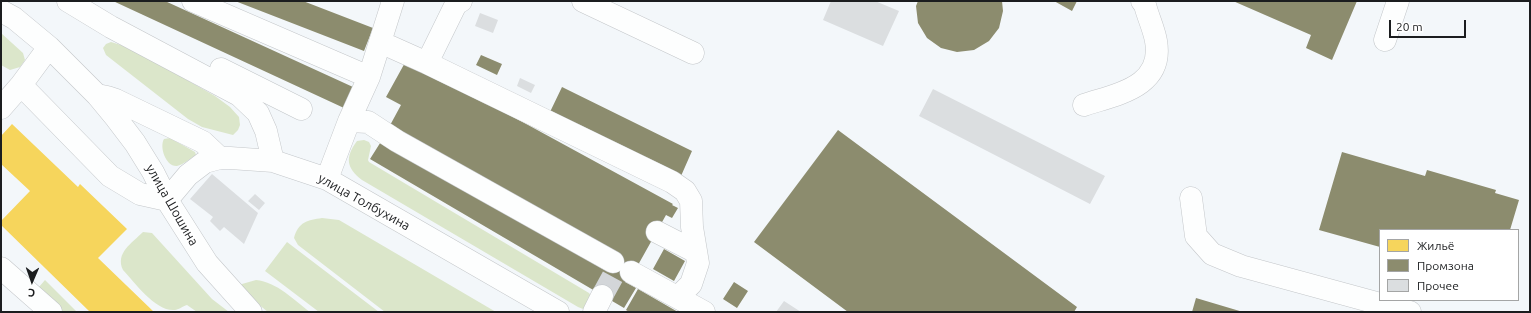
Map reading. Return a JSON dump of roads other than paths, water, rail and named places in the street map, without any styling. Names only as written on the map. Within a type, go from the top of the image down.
[{"type":"street","points":[[68,1],[111,27],[239,95],[258,114],[266,130],[273,161]]},
{"type":"street","points":[[193,1],[369,77]]},
{"type":"street","points":[[327,179],[349,120],[369,77],[392,1]]},
{"type":"street","points":[[427,63],[456,4],[461,1]]},
{"type":"street","points":[[583,1],[693,53]]},
{"type":"street","points":[[1084,105],[1129,91],[1146,79],[1156,63],[1156,41],[1145,5],[1142,1]]},
{"type":"street","points":[[1385,40],[1398,1]]},
{"type":"street","name":"улица Шошина","points":[[1,11],[14,18],[49,47],[97,95],[135,143],[154,172],[167,200],[206,263],[251,312]]},
{"type":"street","points":[[380,42],[427,63],[672,182],[685,191],[691,201],[698,263],[691,284],[678,297]]},
{"type":"street","points":[[1,108],[21,85],[49,47]]},
{"type":"street","points":[[196,72],[210,68],[220,69],[301,109]]},
{"type":"street","points":[[21,85],[110,176],[140,194],[167,200]]},
{"type":"street","points":[[97,95],[116,100],[203,142],[220,158]]},
{"type":"street","points":[[349,120],[368,122],[397,141],[704,312]]},
{"type":"street","name":"улица Толбухина","points":[[167,200],[188,175],[205,162],[220,158],[273,161],[327,179],[558,312]]},
{"type":"street","points":[[1191,198],[1196,236],[1212,254],[1241,266],[1410,312]]},
{"type":"street","points":[[657,232],[696,252]]},
{"type":"street","points":[[1,268],[51,312]]},
{"type":"tunnel","points":[[602,296],[619,265]]}]
